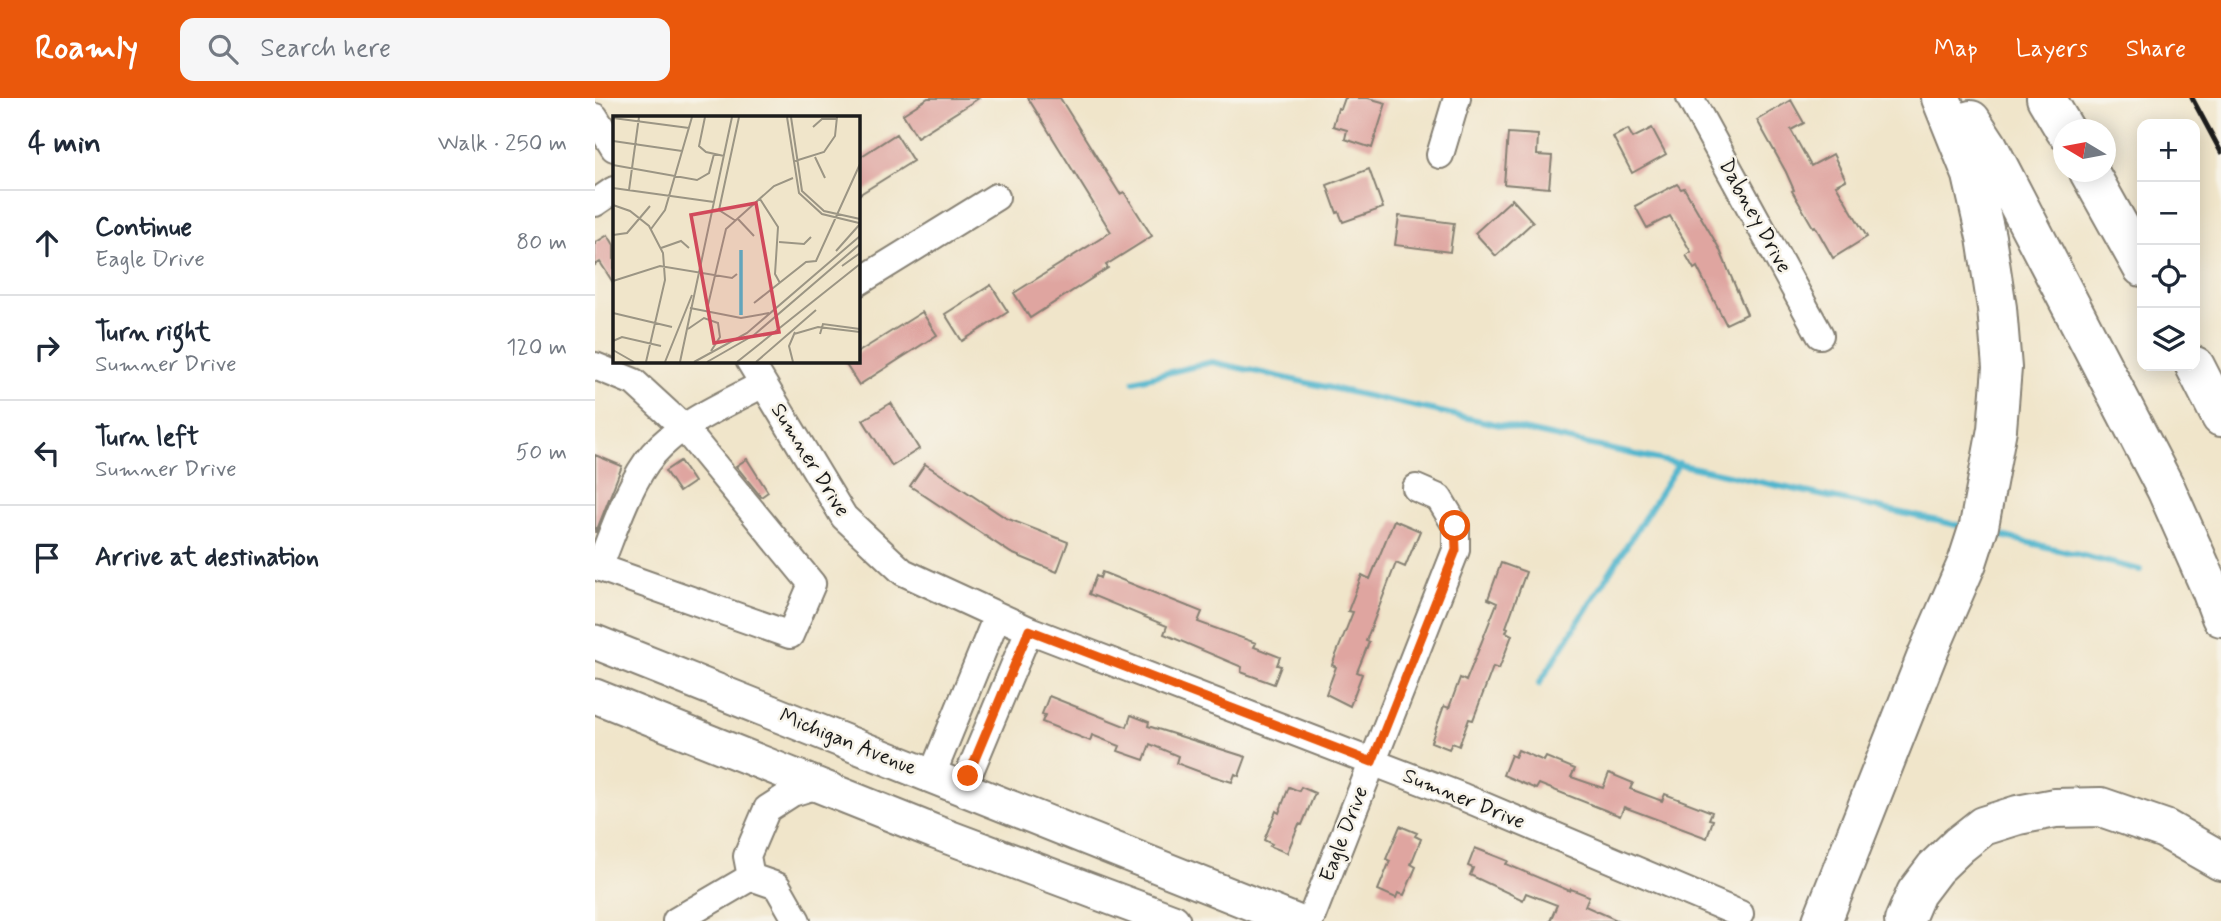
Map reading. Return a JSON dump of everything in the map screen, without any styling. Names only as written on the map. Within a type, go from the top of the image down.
[{"type":"highway","points":[[1822,921],[1928,653],[1967,563],[1979,526],[1997,429],[2001,368],[1997,308],[1986,237],[1972,175],[1941,98]]},
{"type":"highway","points":[[1957,98],[1988,146],[2166,488],[2221,617]]},
{"type":"highway","points":[[2046,98],[2058,119]]},
{"type":"highway","points":[[2095,182],[2137,258]]},
{"type":"highway","points":[[2198,371],[2219,411]]},
{"type":"highway","points":[[1904,921],[1916,893],[1935,869],[1983,826],[2043,811],[2101,807],[2165,829],[2221,861]]},
{"type":"main road","name":"Michigan Avenue","points":[[595,642],[1295,921]]},
{"type":"main road","points":[[595,696],[935,832],[1173,921]]},
{"type":"street","points":[[1440,155],[1457,98]]},
{"type":"street","name":"Dabney Drive","points":[[1690,98],[1820,335]]},
{"type":"street","points":[[595,117],[613,146]]},
{"type":"street","points":[[595,204],[613,191]]},
{"type":"street","points":[[859,282],[996,197]]},
{"type":"street","name":"Sumner Drive","points":[[750,362],[843,517],[903,572],[1029,630],[1463,797],[1739,914]]},
{"type":"street","points":[[595,366],[634,382],[684,427],[812,584],[790,635],[597,566],[636,481],[653,454],[684,427],[763,384]]},
{"type":"street","name":"Eagle Drive","points":[[1310,921],[1456,550],[1455,526],[1439,498],[1416,488]]},
{"type":"street","points":[[932,775],[997,616]]},
{"type":"street","points":[[963,788],[1029,630]]},
{"type":"street","points":[[751,877],[747,856],[767,810],[792,793],[818,785]]},
{"type":"street","points":[[676,921],[751,877],[777,886],[797,921]]},
{"type":"building","points":[[928,98],[979,98],[917,137],[903,114]]},
{"type":"building","points":[[1028,98],[1060,98],[1120,194],[1124,192],[1152,236],[1030,318],[1014,293],[1111,232]]},
{"type":"building","points":[[1345,98],[1368,98],[1386,103],[1372,148],[1345,139],[1347,130],[1333,126],[1338,108],[1341,109]]},
{"type":"building","points":[[1791,100],[1804,123],[1791,130],[1811,166],[1833,154],[1846,180],[1836,185],[1867,237],[1833,258],[1792,191],[1794,190],[1786,172],[1757,120]]},
{"type":"building","points":[[1652,128],[1666,154],[1632,173],[1613,137],[1628,129],[1633,138]]},
{"type":"building","points":[[1508,133],[1538,135],[1537,155],[1552,156],[1549,188],[1504,184]]},
{"type":"building","points":[[896,134],[913,161],[859,195],[859,158]]},
{"type":"building","points":[[1369,169],[1383,208],[1343,222],[1327,185]]},
{"type":"building","points":[[1677,184],[1681,189],[1684,188],[1719,248],[1747,314],[1726,324],[1697,267],[1694,269],[1686,255],[1691,252],[1670,216],[1647,228],[1635,206]]},
{"type":"building","points":[[1512,199],[1533,222],[1496,256],[1475,233]]},
{"type":"building","points":[[1399,216],[1454,223],[1450,252],[1395,245]]},
{"type":"building","points":[[608,235],[613,243],[613,282],[600,262],[595,265],[595,243]]},
{"type":"building","points":[[991,285],[1008,312],[962,341],[945,314]]},
{"type":"building","points":[[922,312],[937,335],[859,385],[844,362],[859,362],[859,352]]},
{"type":"building","points":[[891,403],[919,449],[892,466],[863,420]]},
{"type":"building","points":[[595,455],[622,466],[596,532],[595,532]]},
{"type":"building","points":[[747,459],[768,492],[761,497],[736,466]]},
{"type":"building","points":[[680,461],[694,482],[679,492],[665,471]]},
{"type":"building","points":[[925,464],[1006,518],[1068,542],[1057,572],[1011,553],[910,486]]},
{"type":"building","points":[[1394,520],[1420,531],[1405,567],[1396,563],[1366,641],[1369,642],[1357,672],[1362,674],[1350,706],[1326,694],[1336,667],[1332,665],[1353,612],[1348,611],[1362,575],[1370,579]]},
{"type":"building","points":[[1501,563],[1526,572],[1506,627],[1506,632],[1512,635],[1499,669],[1493,667],[1473,720],[1469,719],[1459,746],[1452,743],[1449,749],[1431,742],[1444,706],[1449,708],[1460,678],[1466,681],[1497,603],[1488,599]]},
{"type":"building","points":[[1102,572],[1202,612],[1198,622],[1256,643],[1254,647],[1280,657],[1277,665],[1281,666],[1274,684],[1241,672],[1242,667],[1164,634],[1167,626],[1089,594],[1096,576],[1100,578]]},
{"type":"building","points":[[1049,696],[1127,727],[1131,715],[1149,722],[1148,726],[1246,757],[1239,776],[1235,774],[1232,782],[1176,763],[1178,756],[1150,744],[1144,760],[1118,751],[1120,746],[1092,735],[1090,741],[1042,722]]},
{"type":"building","points":[[1518,750],[1544,761],[1546,757],[1575,769],[1571,777],[1603,788],[1609,773],[1633,783],[1630,789],[1662,801],[1665,794],[1712,812],[1709,819],[1713,820],[1707,838],[1624,807],[1620,816],[1539,784],[1536,789],[1503,775],[1511,755],[1515,757]]},
{"type":"building","points":[[1289,787],[1299,791],[1301,787],[1315,793],[1287,853],[1270,846],[1272,844],[1264,840]]},
{"type":"building","points":[[1400,826],[1417,833],[1415,836],[1421,839],[1411,864],[1416,867],[1404,895],[1398,893],[1396,898],[1378,890],[1390,861],[1386,859]]},
{"type":"building","points":[[1475,848],[1570,891],[1571,889],[1589,896],[1585,906],[1619,921],[1550,921],[1557,905],[1526,893],[1523,900],[1470,875],[1473,868],[1468,866]]},
{"type":"waterway","points":[[1134,381],[1212,362],[1966,527]]},
{"type":"waterway","points":[[1539,684],[1679,463]]},
{"type":"waterway","points":[[1990,533],[2140,570]]},
{"type":"railway","points":[[2192,98],[2221,152]]},
{"type":"route","points":[[968,776],[1029,630],[1372,762],[1456,550],[1455,526]]}]
